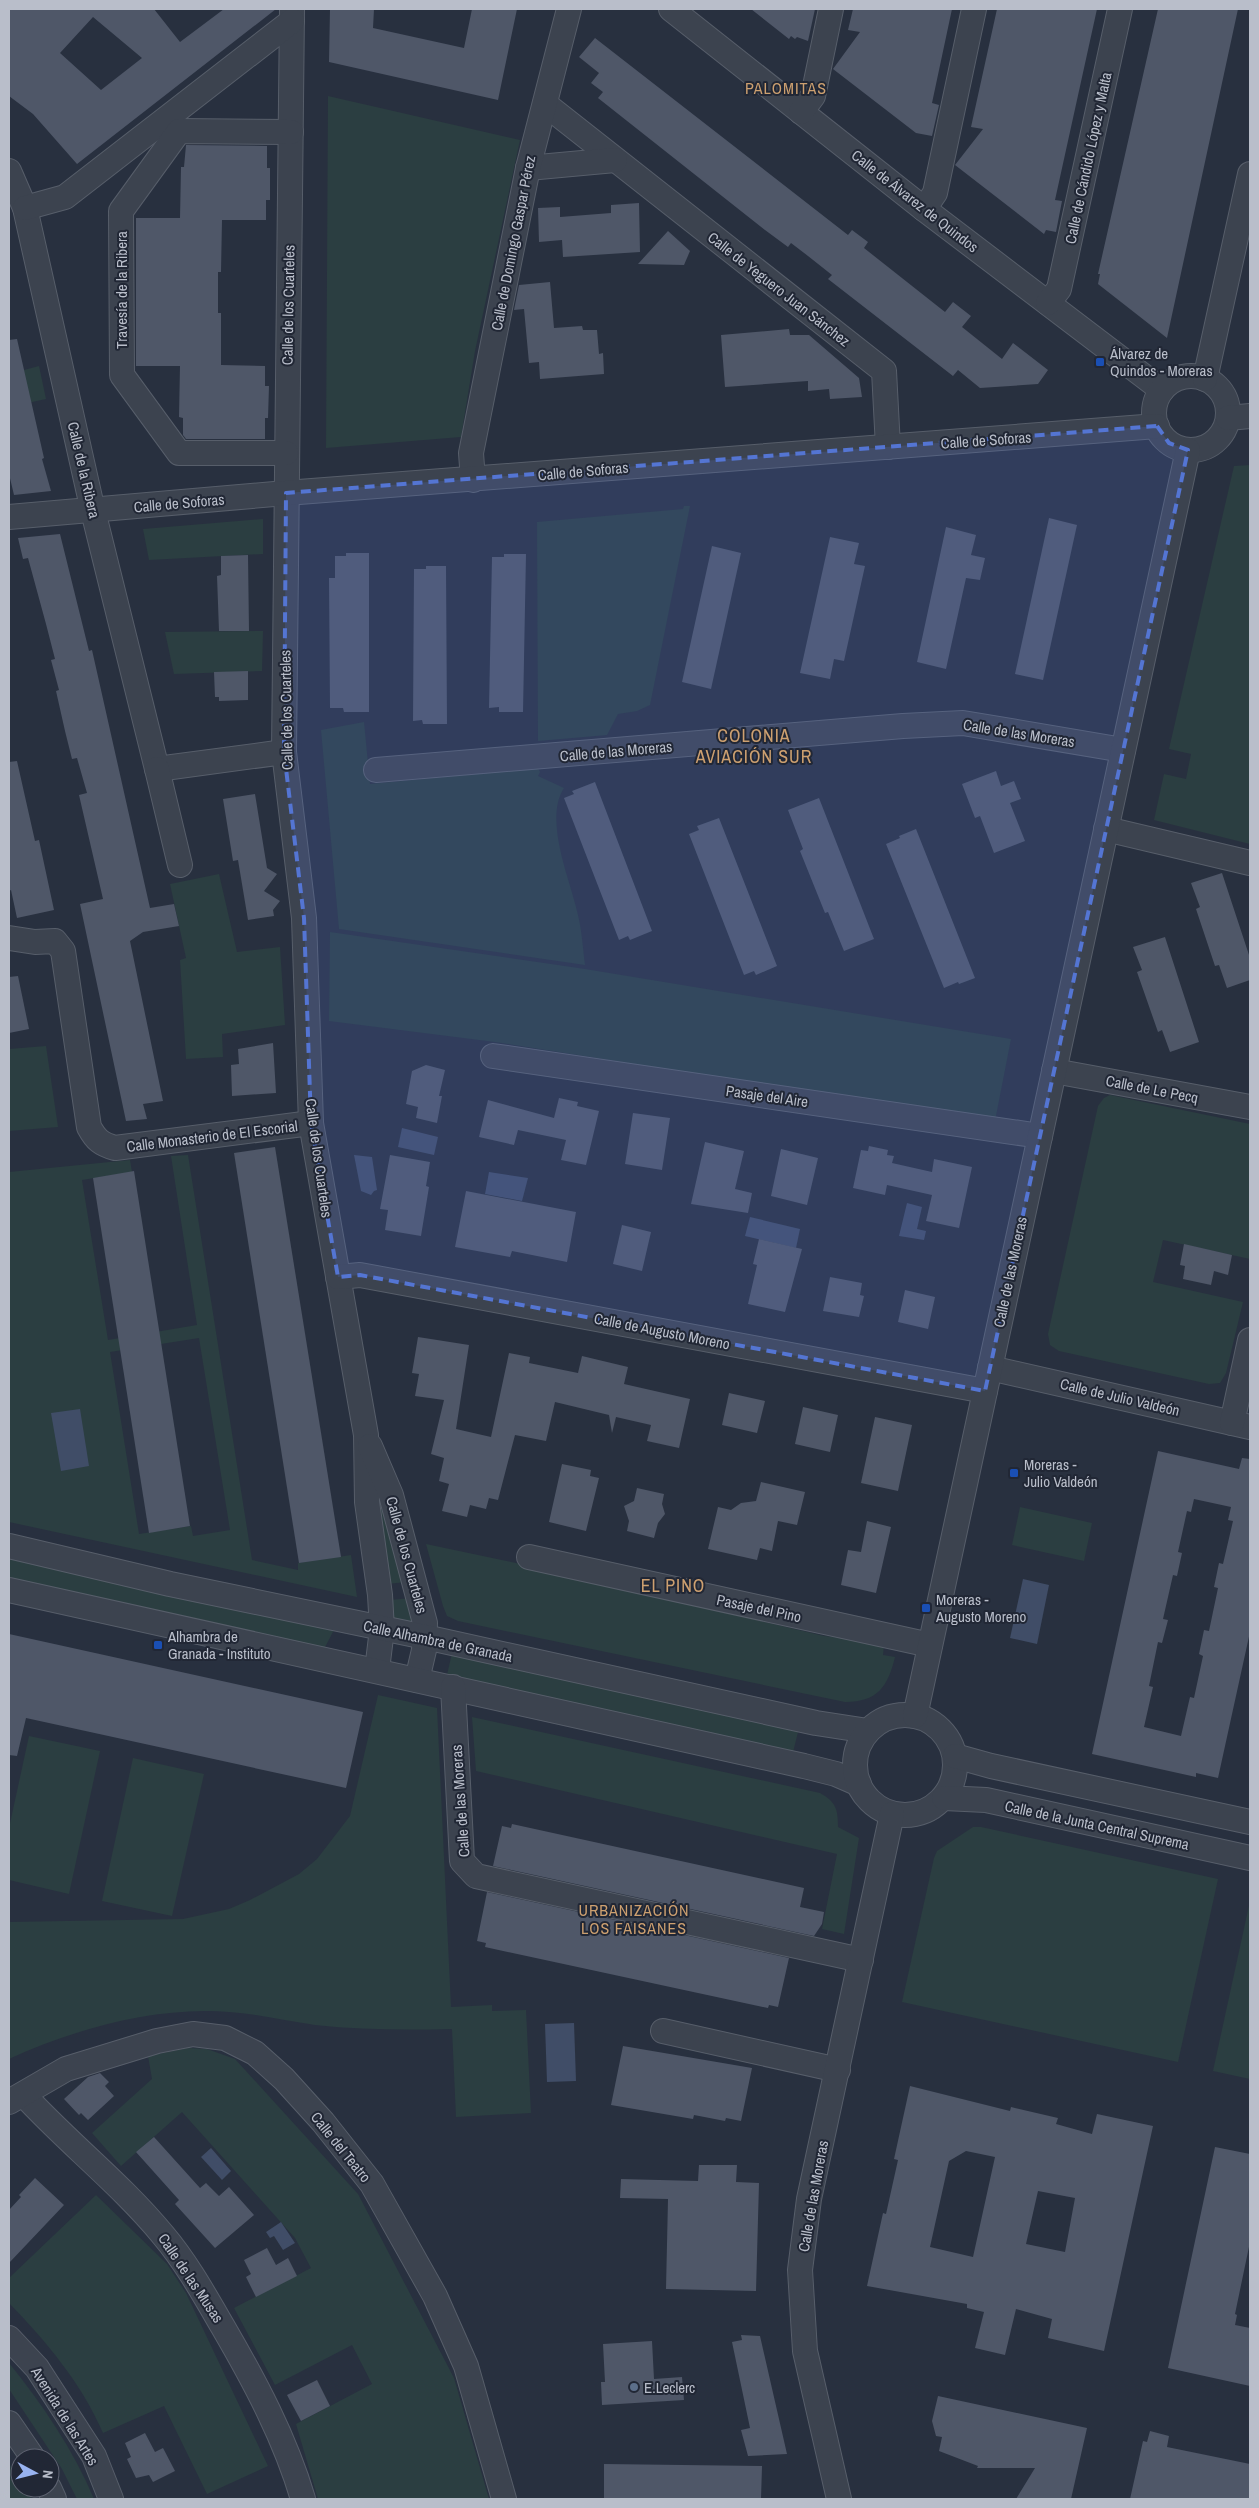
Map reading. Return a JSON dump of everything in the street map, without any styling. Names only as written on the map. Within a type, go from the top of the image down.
[{"type":"street","name":"Calle de Domingo Gaspar Pérez","points":[[473,480],[471,453],[528,168],[568,9]]},
{"type":"street","name":"Calle de Álvarez de Quindos","points":[[671,9],[924,208],[1162,390]]},
{"type":"street","points":[[801,112],[813,96],[831,9]]},
{"type":"street","points":[[924,208],[936,193],[974,9]]},
{"type":"street","name":"Calle de Cándido López y Malta","points":[[1048,303],[1059,289],[1120,9]]},
{"type":"street","points":[[25,208],[64,197],[292,15]]},
{"type":"street","name":"Calle de los Cuarteles","points":[[292,15],[284,752],[304,918],[311,1123],[366,1436],[367,1502],[380,1595],[382,1629],[376,1670]]},
{"type":"street","name":"Calle de Yeguero Juan Sánchez","points":[[545,104],[884,371],[888,447]]},
{"type":"street","name":"Travesía de la Ribera","points":[[286,453],[179,453],[122,375],[121,211],[179,131],[290,132]]},
{"type":"street","points":[[528,168],[615,160]]},
{"type":"street","name":"Calle de la Ribera","points":[[9,171],[25,208],[93,511],[180,866]]},
{"type":"street","points":[[1205,378],[1250,174]]},
{"type":"street","points":[[1182,377],[1205,378],[1223,394],[1227,405],[1239,417],[1219,438],[1210,445],[1200,449],[1188,450],[1169,443],[1157,426],[1154,414],[1156,401],[1162,390],[1171,382],[1182,377]]},
{"type":"street","name":"Calle de Soforas","points":[[9,517],[286,493],[1157,426]]},
{"type":"street","name":"Calle de las Moreras","points":[[914,1716],[1188,450]]},
{"type":"street","name":"Calle de las Moreras","points":[[376,770],[903,726],[963,723],[1124,750]]},
{"type":"street","points":[[157,770],[284,752]]},
{"type":"street","points":[[1106,829],[1250,863]]},
{"type":"street","name":"Calle Monasterio de El Escorial","points":[[9,938],[35,942],[55,941],[63,951],[90,1127],[96,1140],[115,1148],[311,1123]]},
{"type":"street","name":"Pasaje del Aire","points":[[493,1056],[1040,1136]]},
{"type":"street","name":"Calle de Le Pecq","points":[[1054,1071],[1250,1107]]},
{"type":"street","name":"Calle de Augusto Moreno","points":[[338,1278],[360,1275],[985,1391]]},
{"type":"street","points":[[1241,1425],[1250,1340]]},
{"type":"street","name":"Calle de Julio Valdeón","points":[[990,1368],[1241,1425]]},
{"type":"street","name":"Calle de los Cuarteles","points":[[366,1436],[392,1495],[425,1623],[425,1637],[417,1680]]},
{"type":"street","name":"Calle Alhambra de Granada","points":[[9,1546],[170,1584],[425,1637],[816,1723],[868,1732]]},
{"type":"street","name":"Pasaje del Pino","points":[[529,1558],[930,1645]]},
{"type":"street","points":[[9,1590],[804,1766],[836,1774],[859,1784]]},
{"type":"street","name":"Calle de las Moreras","points":[[453,1687],[462,1861],[476,1876],[861,1960]]},
{"type":"street","points":[[898,1715],[914,1716],[929,1720],[941,1729],[950,1742],[955,1756],[954,1778],[944,1798],[933,1807],[920,1814],[906,1816],[892,1814],[872,1803],[859,1784],[856,1771],[856,1756],[860,1743],[868,1732],[881,1721],[898,1715]]},
{"type":"street","points":[[955,1756],[991,1766],[1250,1822]]},
{"type":"street","name":"Calle de la Junta Central Suprema","points":[[944,1798],[986,1800],[1250,1858]]},
{"type":"street","name":"Calle de las Moreras","points":[[839,2499],[805,2352],[800,2270],[809,2199],[892,1814]]},
{"type":"street","points":[[663,2031],[838,2070]]},
{"type":"street","name":"Calle del Teatro","points":[[16,2098],[66,2069],[114,2052],[193,2034],[225,2038],[255,2052],[284,2079],[316,2115],[372,2184],[430,2288],[466,2366],[504,2499]]},
{"type":"street","name":"Calle de las Musas","points":[[16,2098],[46,2120],[131,2200],[164,2236],[206,2297],[265,2404],[294,2470],[303,2499]]},
{"type":"street","name":"Avenida de las Artes","points":[[9,2338],[37,2368],[94,2456],[110,2499]]},
{"type":"street","points":[[9,2422],[26,2448]]},
{"type":"highlighted area","points":[[1157,426],[1169,443],[1188,450],[985,1391],[360,1275],[338,1277],[311,1123],[304,918],[284,752],[286,493]]},
{"type":"shaded area","points":[[328,96],[520,140],[475,351],[461,437],[326,448]]},
{"type":"shaded area","points":[[39,366],[46,399],[9,407],[9,374]]},
{"type":"shaded area","points":[[1250,465],[1250,844],[1154,820],[1164,774],[1186,779],[1191,754],[1169,749],[1234,466]]},
{"type":"shaded area","points":[[684,506],[690,506],[650,705],[637,711],[618,714],[607,735],[538,741],[537,522],[683,509]]},
{"type":"shaded area","points":[[263,519],[263,554],[149,560],[143,529]]},
{"type":"shaded area","points":[[263,631],[262,671],[174,674],[165,632]]},
{"type":"shaded area","points":[[364,722],[370,784],[538,768],[540,772],[538,776],[564,788],[558,801],[557,833],[560,851],[575,901],[585,965],[339,929],[321,730]]},
{"type":"shaded area","points":[[219,874],[237,952],[280,947],[285,1025],[222,1034],[223,1057],[186,1059],[180,960],[186,958],[170,884]]},
{"type":"shaded area","points":[[330,932],[585,969],[1011,1039],[995,1121],[495,1042],[329,1021]]},
{"type":"shaded area","points":[[46,1046],[58,1127],[9,1131],[9,1049]]},
{"type":"shaded area","points":[[1110,1095],[1250,1124],[1250,1259],[1163,1240],[1153,1282],[1243,1302],[1226,1373],[1220,1383],[1209,1384],[1059,1351],[1050,1345],[1048,1334],[1098,1106],[1104,1098]]},
{"type":"shaded area","points":[[188,1155],[252,1560],[298,1570],[298,1563],[351,1555],[357,1597],[9,1522],[9,1172],[130,1160],[132,1172],[82,1180],[108,1340],[197,1325],[171,1156]],"holes":[[[199,1338],[230,1530],[193,1536],[191,1526],[139,1534],[110,1352]]]},
{"type":"shaded area","points":[[376,1495],[379,1495],[406,1582],[387,1584]]},
{"type":"shaded area","points":[[1020,1507],[1092,1523],[1084,1561],[1012,1545]]},
{"type":"shaded area","points":[[426,1544],[516,1563],[824,1636],[884,1643],[883,1655],[895,1657],[889,1676],[880,1690],[866,1699],[845,1702],[458,1621],[447,1616]]},
{"type":"shaded area","points":[[9,1558],[335,1628],[324,1649],[9,1581]]},
{"type":"shaded area","points":[[411,1598],[414,1623],[395,1620],[390,1616],[390,1600]]},
{"type":"shaded area","points":[[452,1653],[799,1728],[793,1752],[447,1675]]},
{"type":"shaded area","points":[[378,1695],[437,1708],[451,2007],[492,2005],[492,2011],[526,2010],[531,2113],[456,2117],[452,2029],[349,2028],[315,2025],[229,2012],[202,2011],[145,2016],[116,2022],[61,2038],[9,2059],[9,1922],[183,1919],[229,1909],[299,1874],[317,1859],[350,1816]]},
{"type":"shaded area","points":[[472,1717],[820,1793],[833,1803],[838,1827],[859,1838],[844,1934],[822,1929],[837,1854],[476,1771]]},
{"type":"shaded area","points":[[29,1736],[100,1751],[69,1894],[9,1880],[9,1828]]},
{"type":"shaded area","points":[[133,1758],[204,1774],[172,1916],[102,1901]]},
{"type":"shaded area","points":[[973,1827],[981,1827],[1218,1879],[1178,2062],[902,2002],[934,1858],[937,1851]]},
{"type":"shaded area","points":[[1250,1901],[1250,2079],[1213,2071]]},
{"type":"shaded area","points":[[188,2048],[207,2049],[235,2059],[358,2194],[454,2378],[489,2499],[318,2499],[296,2424],[372,2384],[352,2345],[275,2385],[234,2308],[311,2268],[295,2238],[182,2112],[121,2166],[92,2133],[152,2079],[148,2056]]},
{"type":"shaded area","points":[[96,2195],[167,2264],[186,2293],[268,2466],[207,2494],[164,2406],[103,2433],[74,2380],[36,2332],[9,2303],[9,2278]]},
{"type":"shaded area","points":[[9,2363],[67,2445],[94,2499],[77,2499],[60,2466],[60,2448],[48,2448],[9,2389]]},
{"type":"shaded area","points":[[9,2464],[10,2498],[32,2499],[9,2499]]},
{"type":"water","points":[[402,1128],[438,1137],[434,1155],[398,1147]]},
{"type":"water","points":[[354,1155],[372,1157],[377,1190],[371,1195],[361,1191]]},
{"type":"water","points":[[489,1172],[528,1178],[522,1201],[485,1194]]},
{"type":"water","points":[[907,1203],[922,1207],[917,1229],[926,1231],[924,1240],[899,1236]]},
{"type":"water","points":[[750,1217],[800,1229],[796,1248],[745,1236]]},
{"type":"water","points":[[80,1409],[89,1466],[61,1471],[51,1413]]},
{"type":"water","points":[[1023,1579],[1049,1585],[1037,1644],[1010,1638]]},
{"type":"water","points":[[574,2023],[576,2081],[547,2082],[545,2024]]},
{"type":"water","points":[[211,2148],[231,2171],[222,2180],[201,2157]]},
{"type":"water","points":[[281,2222],[295,2243],[283,2250],[274,2236],[270,2238],[266,2232]]},
{"type":"building","points":[[9,9],[154,9],[180,42],[224,9],[276,9],[77,164],[33,114],[9,96]],"holes":[[[93,17],[142,58],[101,90],[60,53]]]},
{"type":"building","points":[[330,9],[374,9],[373,28],[464,48],[472,9],[517,9],[498,100],[329,62]]},
{"type":"building","points":[[751,9],[815,9],[808,41],[797,37],[795,39],[791,36],[789,39]]},
{"type":"building","points":[[853,9],[952,9],[932,103],[939,105],[932,136],[916,133],[833,69],[860,32],[848,30]]},
{"type":"building","points":[[997,9],[1097,9],[1055,200],[1062,201],[1056,232],[1046,230],[1044,234],[955,165],[983,129],[971,127]]},
{"type":"building","points":[[1158,9],[1238,9],[1167,338],[1098,284],[1100,274],[1098,274]]},
{"type":"building","points":[[595,38],[848,235],[852,230],[868,242],[864,248],[945,312],[953,302],[971,316],[962,327],[1002,359],[1013,343],[1048,370],[1038,384],[980,388],[958,370],[953,376],[828,279],[832,275],[808,256],[791,243],[788,247],[765,230],[598,98],[603,92],[591,83],[599,73],[579,57]]},
{"type":"building","points":[[186,145],[267,146],[267,168],[270,168],[270,200],[266,200],[266,220],[222,220],[221,272],[218,272],[218,313],[221,313],[221,365],[265,366],[265,386],[269,386],[268,418],[265,418],[265,439],[186,439],[183,435],[183,418],[179,417],[180,366],[136,366],[136,218],[180,218],[181,167],[184,167]]},
{"type":"building","points":[[639,203],[640,252],[563,257],[562,240],[539,242],[538,208],[560,207],[560,217],[611,213],[611,205]]},
{"type":"building","points":[[668,231],[690,251],[684,265],[638,264]]},
{"type":"building","points":[[550,282],[554,328],[582,326],[583,330],[597,330],[599,354],[603,353],[604,374],[540,379],[539,362],[529,363],[524,309],[514,310],[519,285]]},
{"type":"building","points":[[789,329],[790,335],[809,335],[859,378],[862,397],[830,399],[829,389],[808,391],[808,381],[725,387],[721,335]]},
{"type":"building","points":[[17,339],[44,458],[42,459],[51,491],[14,495],[9,474],[9,340]]},
{"type":"building","points":[[1049,518],[1077,525],[1043,680],[1015,674]]},
{"type":"building","points":[[946,527],[976,535],[971,555],[985,558],[980,580],[966,578],[946,669],[917,662]]},
{"type":"building","points":[[60,534],[89,651],[92,650],[150,908],[174,904],[179,926],[143,932],[130,941],[163,1101],[143,1104],[147,1119],[126,1121],[80,904],[103,899],[79,795],[87,793],[77,758],[72,759],[56,691],[59,690],[51,660],[55,659],[28,558],[23,559],[18,538]]},
{"type":"building","points":[[830,537],[859,543],[854,564],[865,566],[844,661],[834,659],[830,679],[800,673]]},
{"type":"building","points":[[712,546],[741,553],[711,689],[682,682]]},
{"type":"building","points":[[346,553],[369,553],[369,712],[344,712],[343,708],[330,708],[329,578],[335,578],[335,556],[346,556]]},
{"type":"building","points":[[504,554],[526,554],[523,712],[499,712],[499,707],[489,708],[492,557],[504,557]]},
{"type":"building","points":[[248,555],[249,631],[219,631],[217,576],[221,575],[221,556]]},
{"type":"building","points":[[426,566],[446,566],[447,724],[423,724],[422,720],[413,721],[414,569],[426,569]]},
{"type":"building","points":[[248,671],[248,700],[219,701],[219,697],[215,697],[214,672]]},
{"type":"building","points":[[17,761],[35,841],[39,840],[54,910],[17,918],[11,890],[9,891],[9,762]]},
{"type":"building","points":[[996,771],[1001,786],[1014,781],[1021,799],[1010,803],[1025,841],[994,853],[980,816],[975,818],[962,784]]},
{"type":"building","points":[[595,782],[652,931],[630,940],[628,936],[619,940],[564,798],[574,794],[572,791]]},
{"type":"building","points":[[255,794],[267,868],[277,874],[264,891],[280,901],[273,910],[274,916],[248,920],[238,860],[233,861],[223,799]]},
{"type":"building","points":[[819,798],[874,939],[844,951],[828,912],[825,913],[800,851],[803,849],[788,810]]},
{"type":"building","points":[[719,818],[777,966],[756,975],[754,971],[744,975],[689,834],[699,830],[697,826]]},
{"type":"building","points":[[916,829],[975,978],[944,988],[886,844]]},
{"type":"building","points":[[1222,873],[1250,958],[1250,980],[1227,988],[1219,965],[1215,966],[1196,909],[1200,907],[1191,883]]},
{"type":"building","points":[[1165,937],[1199,1042],[1170,1052],[1162,1030],[1158,1032],[1137,972],[1142,970],[1133,947]]},
{"type":"building","points":[[18,976],[29,1029],[9,1033],[9,977]]},
{"type":"building","points":[[273,1043],[276,1093],[232,1096],[231,1065],[239,1064],[238,1049]]},
{"type":"building","points":[[426,1065],[445,1070],[439,1096],[442,1096],[437,1123],[416,1118],[418,1107],[406,1104],[412,1071]]},
{"type":"building","points":[[559,1098],[578,1102],[577,1106],[599,1111],[586,1165],[561,1160],[566,1140],[518,1130],[514,1145],[479,1137],[488,1100],[554,1118]]},
{"type":"building","points":[[633,1113],[670,1118],[662,1170],[625,1164]]},
{"type":"building","points":[[705,1142],[744,1151],[735,1189],[752,1193],[748,1213],[691,1204]]},
{"type":"building","points":[[869,1146],[888,1150],[887,1155],[894,1156],[892,1163],[932,1172],[934,1159],[972,1167],[959,1228],[926,1221],[932,1195],[887,1185],[885,1195],[853,1188],[861,1150],[868,1151]]},
{"type":"building","points":[[275,1147],[341,1557],[299,1563],[234,1153]]},
{"type":"building","points":[[781,1149],[818,1158],[807,1205],[771,1196]]},
{"type":"building","points":[[390,1155],[430,1162],[426,1186],[429,1187],[421,1236],[385,1230],[388,1210],[380,1209]]},
{"type":"building","points":[[134,1171],[190,1526],[149,1533],[93,1178]]},
{"type":"building","points":[[466,1191],[576,1212],[567,1262],[512,1251],[510,1257],[455,1247]]},
{"type":"building","points":[[622,1225],[651,1232],[642,1271],[613,1264]]},
{"type":"building","points":[[759,1239],[802,1249],[785,1312],[748,1304],[757,1265],[753,1264]]},
{"type":"building","points":[[1184,1244],[1232,1255],[1228,1275],[1214,1271],[1211,1285],[1183,1279],[1185,1266],[1180,1265]]},
{"type":"building","points":[[830,1277],[862,1283],[860,1295],[864,1296],[859,1317],[823,1311]]},
{"type":"building","points":[[905,1290],[935,1297],[928,1329],[898,1322]]},
{"type":"building","points":[[418,1337],[469,1345],[456,1429],[491,1437],[509,1353],[530,1357],[529,1363],[578,1373],[582,1356],[628,1367],[624,1384],[690,1399],[679,1448],[647,1441],[651,1425],[616,1417],[612,1433],[609,1415],[555,1402],[546,1441],[515,1435],[498,1500],[489,1498],[486,1509],[470,1505],[467,1517],[442,1511],[449,1484],[439,1481],[444,1458],[431,1454],[444,1400],[415,1396],[419,1374],[412,1373]]},
{"type":"building","points":[[729,1393],[765,1401],[757,1433],[722,1425]]},
{"type":"building","points":[[803,1407],[838,1415],[830,1452],[795,1444]]},
{"type":"building","points":[[875,1417],[912,1425],[898,1491],[861,1483]]},
{"type":"building","points":[[1158,1451],[1239,1469],[1242,1458],[1250,1459],[1250,1632],[1218,1778],[1196,1773],[1196,1777],[1092,1754]],"holes":[[[1194,1499],[1231,1507],[1228,1520],[1233,1521],[1223,1564],[1219,1563],[1214,1587],[1218,1588],[1209,1631],[1204,1630],[1199,1654],[1203,1656],[1194,1698],[1190,1697],[1181,1736],[1144,1727],[1153,1687],[1149,1686],[1158,1642],[1162,1643],[1168,1620],[1163,1619],[1173,1575],[1177,1576],[1182,1553],[1178,1552],[1187,1511],[1191,1512]]]},
{"type":"building","points":[[562,1464],[591,1470],[590,1476],[599,1478],[586,1531],[549,1522]]},
{"type":"building","points":[[761,1482],[805,1492],[797,1525],[778,1521],[772,1551],[760,1548],[757,1560],[708,1549],[718,1507],[731,1510],[741,1503],[756,1501]]},
{"type":"building","points":[[637,1488],[664,1494],[662,1504],[665,1514],[658,1523],[654,1538],[627,1531],[629,1521],[624,1506],[634,1501]]},
{"type":"building","points":[[867,1521],[891,1527],[876,1593],[841,1585],[848,1550],[861,1552]]},
{"type":"building","points":[[9,1634],[363,1712],[346,1788],[26,1718],[17,1756],[9,1755]]},
{"type":"building","points":[[512,1824],[804,1888],[800,1907],[824,1912],[822,1924],[814,1936],[493,1866],[502,1826],[511,1828]]},
{"type":"building","points":[[487,1892],[789,1958],[778,2007],[769,2005],[768,2008],[485,1947],[486,1943],[477,1941]]},
{"type":"building","points":[[623,2046],[752,2068],[741,2121],[726,2118],[725,2121],[694,2115],[693,2119],[611,2105]]},
{"type":"building","points":[[100,2073],[109,2082],[105,2086],[114,2096],[88,2120],[81,2113],[79,2115],[64,2099],[88,2077]]},
{"type":"building","points":[[910,2086],[1010,2111],[1011,2107],[1058,2118],[1056,2124],[1092,2134],[1097,2114],[1153,2126],[1104,2351],[1048,2338],[1052,2319],[1016,2309],[1005,2355],[975,2348],[984,2312],[967,2308],[967,2304],[867,2286],[883,2213],[886,2214],[898,2160],[894,2159]],"holes":[[[966,2151],[995,2157],[973,2257],[930,2247],[949,2161]],[[1038,2191],[1075,2198],[1065,2252],[1026,2244]]]},
{"type":"building","points":[[154,2137],[200,2188],[206,2183],[219,2196],[229,2187],[254,2215],[215,2248],[175,2204],[179,2200],[136,2152]]},
{"type":"building","points":[[1215,2147],[1250,2154],[1250,2242],[1235,2314],[1237,2315],[1235,2325],[1250,2328],[1250,2386],[1168,2368]]},
{"type":"building","points":[[699,2165],[737,2165],[736,2182],[759,2183],[756,2291],[666,2289],[668,2199],[620,2198],[621,2179],[698,2181]]},
{"type":"building","points":[[35,2178],[64,2205],[9,2263],[9,2210],[21,2197],[19,2195]]},
{"type":"building","points":[[267,2248],[276,2265],[288,2258],[297,2276],[256,2297],[246,2277],[251,2274],[244,2260]]},
{"type":"building","points":[[741,2335],[760,2336],[787,2454],[748,2456],[741,2430],[750,2428],[732,2342],[742,2340]]},
{"type":"building","points":[[652,2341],[654,2379],[682,2377],[684,2400],[602,2405],[601,2382],[605,2382],[603,2344]]},
{"type":"building","points":[[317,2380],[330,2406],[301,2421],[287,2395]]},
{"type":"building","points":[[938,2396],[1087,2428],[1071,2499],[1016,2499],[1035,2468],[977,2468],[978,2466],[939,2451],[942,2437],[936,2436],[932,2421]]},
{"type":"building","points":[[1150,2431],[1169,2436],[1167,2447],[1250,2464],[1250,2499],[1130,2499],[1143,2441],[1147,2442]]},
{"type":"building","points":[[145,2433],[155,2452],[163,2448],[175,2471],[153,2482],[149,2475],[136,2478],[127,2459],[131,2457],[125,2443]]},
{"type":"building","points":[[604,2464],[762,2466],[761,2499],[604,2499]]},
{"type":"place","name":"Álvarez de Quindos - Moreras","points":[[1100,362]]},
{"type":"place","name":"Moreras - Julio Valdeón","points":[[1014,1473]]},
{"type":"place","name":"Moreras - Augusto Moreno","points":[[926,1608]]},
{"type":"place","name":"Alhambra de Granada - Instituto","points":[[158,1645]]},
{"type":"place","name":"E.Leclerc","points":[[634,2387]]},
{"type":"district","name":"PALOMITAS","points":[[786,88]]},
{"type":"district","name":"COLONIA AVIACIÓN SUR","points":[[754,745]]},
{"type":"district","name":"EL PINO","points":[[673,1585]]},
{"type":"district","name":"URBANIZACIÓN LOS FAISANES","points":[[634,1919]]}]
